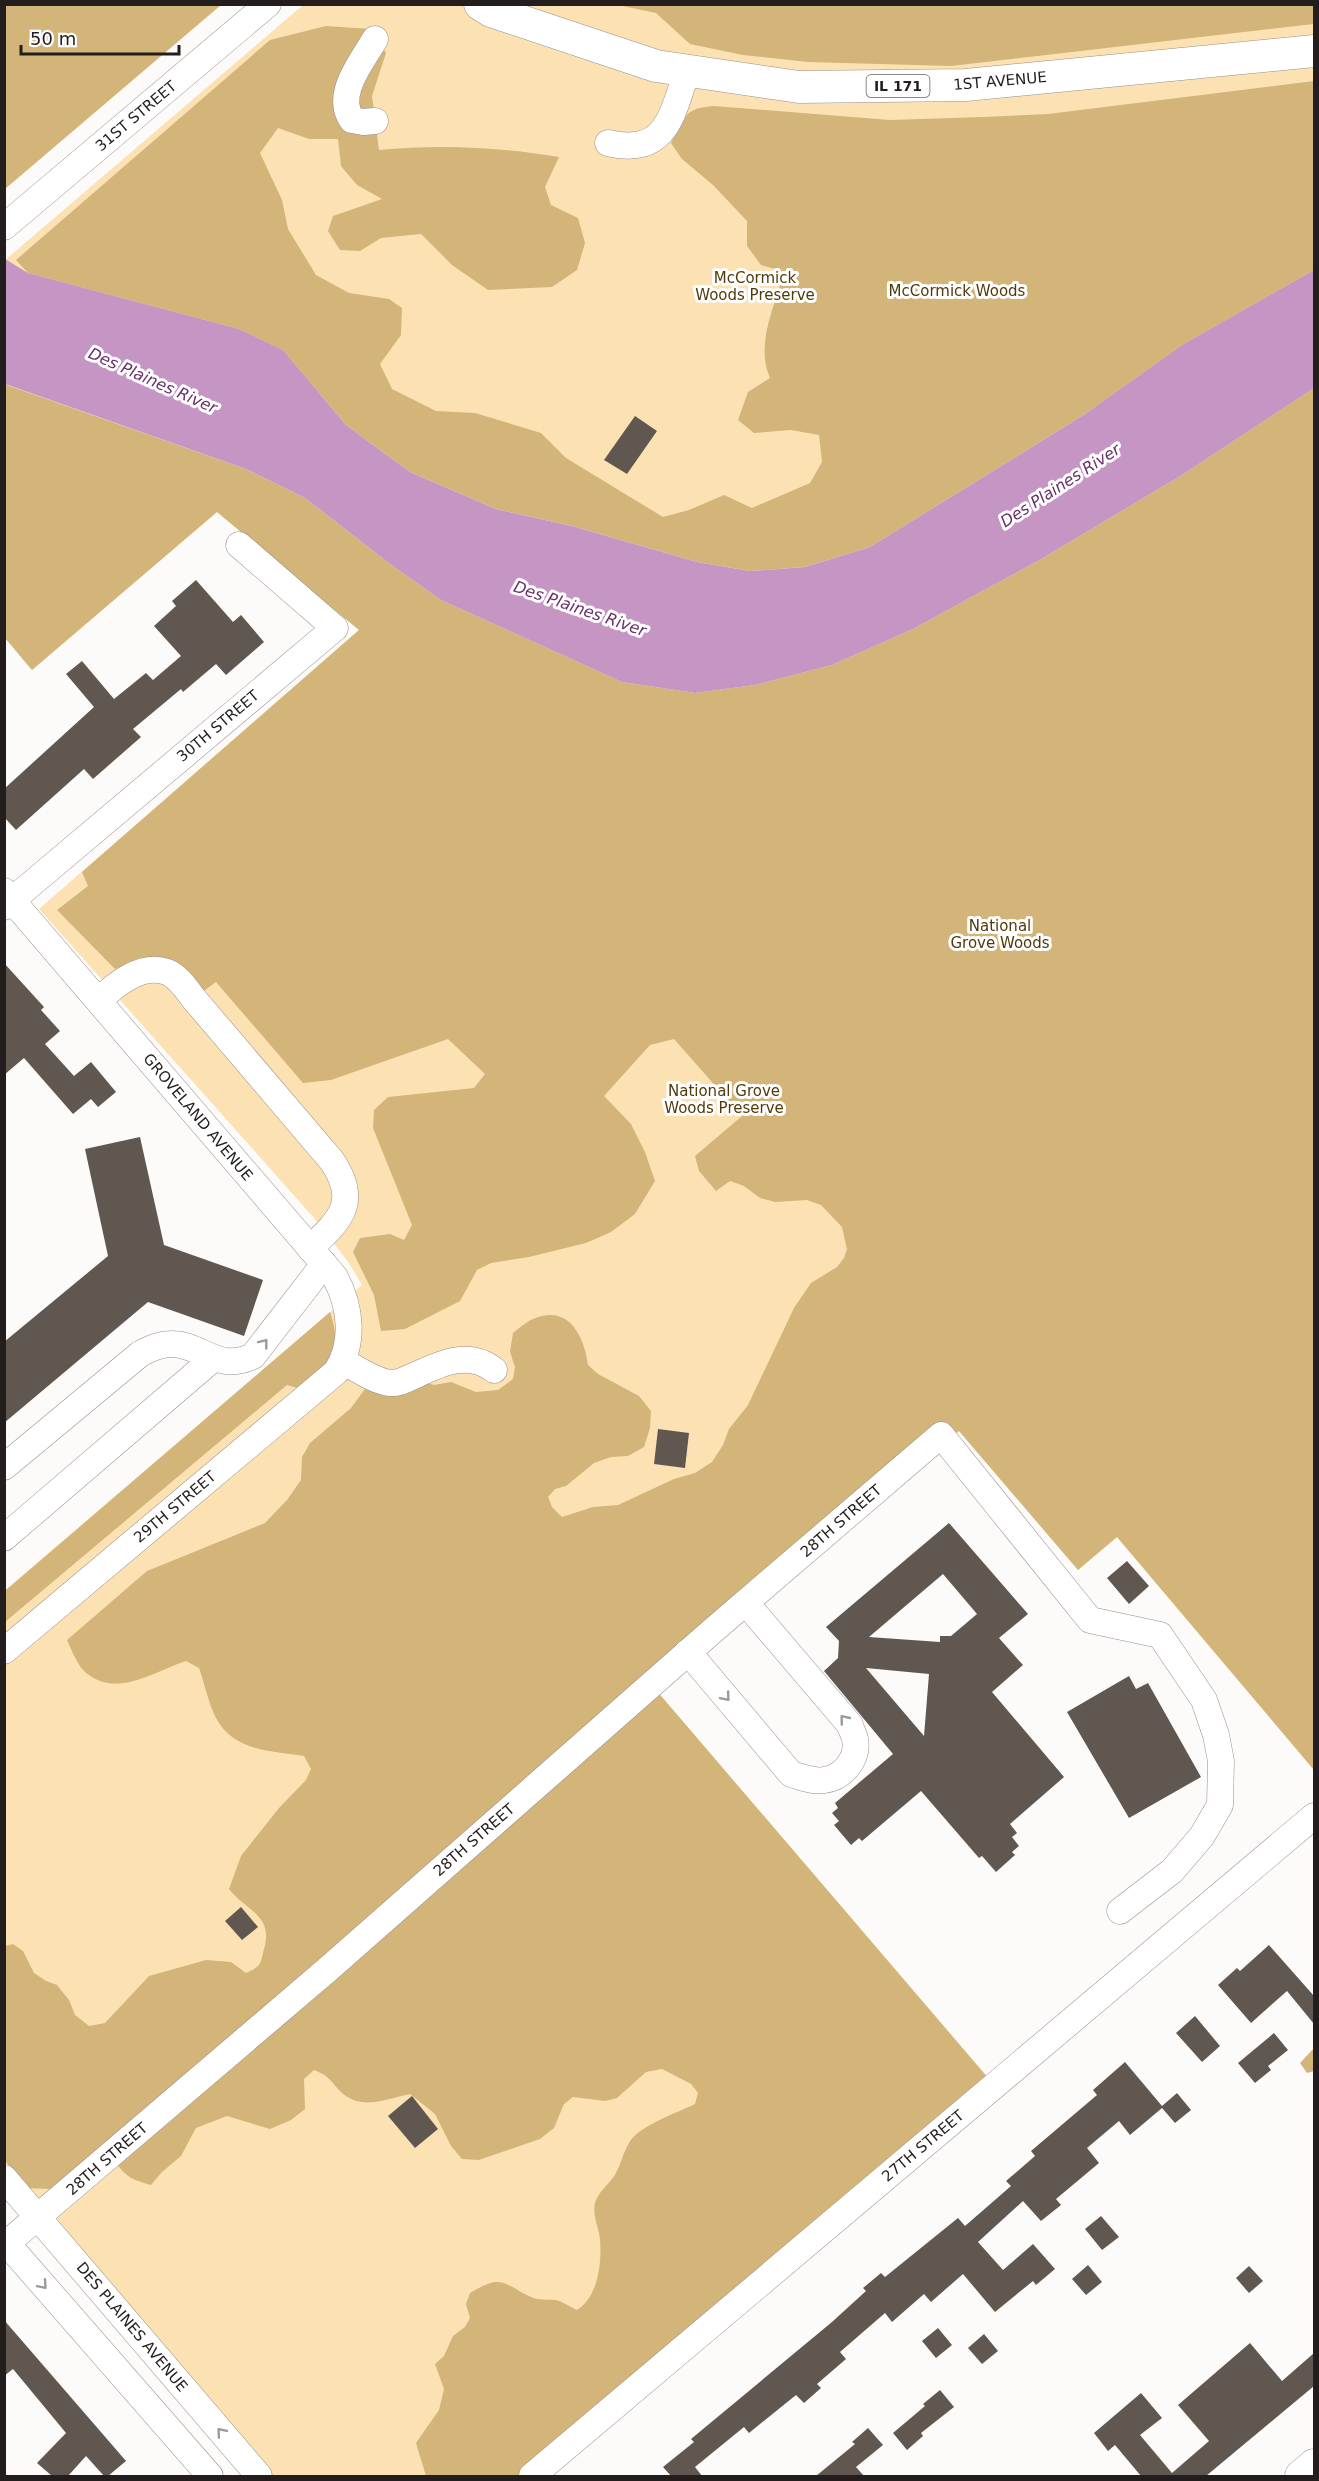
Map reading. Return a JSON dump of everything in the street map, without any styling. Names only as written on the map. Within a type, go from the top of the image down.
[{"type":"main road","name":"1ST AVENUE","points":[[480,4],[491,11],[656,66],[799,87],[966,85],[1314,51]]},
{"type":"main road","points":[[1301,2476],[1314,2465]]},
{"type":"street","name":"31ST STREET","points":[[4,227],[268,4]]},
{"type":"street","points":[[375,39],[348,84],[345,106],[352,120],[375,121]]},
{"type":"street","points":[[608,143],[625,147],[643,146],[666,129],[687,70]]},
{"type":"street","name":"30TH STREET","points":[[7,899],[335,628],[239,545]]},
{"type":"street","name":"GROVELAND AVENUE","points":[[7,899],[99,1000],[335,1277],[347,1305],[348,1341],[343,1361]]},
{"type":"street","points":[[4,1467],[140,1353],[156,1346],[174,1344],[214,1358],[240,1362],[253,1356],[317,1256],[346,1204],[347,1190],[342,1175],[332,1161],[177,979],[167,972],[144,971],[128,977],[99,1000]]},
{"type":"street","points":[[5,1538],[214,1358]]},
{"type":"street","points":[[343,1361],[387,1383],[402,1381],[427,1370],[463,1359],[479,1360],[494,1370]]},
{"type":"street","name":"29TH STREET","points":[[4,1651],[317,1389],[336,1372],[343,1361]]},
{"type":"street","name":"28TH STREET","points":[[6,2242],[327,1970],[688,1652],[941,1435],[1090,1620],[1160,1635],[1204,1700],[1216,1735],[1221,1761],[1220,1805],[1202,1836],[1172,1871],[1120,1911]]},
{"type":"street","points":[[688,1652],[791,1774],[805,1779],[824,1780],[841,1774],[849,1766],[854,1753],[856,1740],[849,1725],[746,1603]]},
{"type":"street","name":"27TH STREET","points":[[532,2476],[1314,1816]]},
{"type":"street","name":"DES PLAINES AVENUE","points":[[4,2178],[259,2476]]},
{"type":"street","points":[[6,2242],[210,2476]]},
{"type":"green space","points":[[5,4],[221,4],[221,5],[5,189]]},
{"type":"green space","points":[[1314,4],[1314,24],[951,66],[808,62],[743,55],[690,44],[656,13],[618,5]]},
{"type":"green space","name":"McCormick Woods Preserve","points":[[303,5],[1314,5],[1314,270],[870,547],[750,571],[28,273],[4,261]]},
{"type":"green space","name":"McCormick Woods","points":[[326,26],[370,29],[386,53],[372,96],[379,150],[424,147],[469,148],[559,157],[545,187],[551,205],[578,218],[585,243],[577,270],[552,287],[488,290],[452,265],[421,234],[381,238],[360,251],[340,250],[328,231],[333,216],[382,199],[357,185],[341,166],[338,139],[309,139],[278,128],[260,153],[282,200],[288,229],[316,275],[349,293],[389,299],[402,308],[401,335],[380,364],[392,389],[436,411],[475,413],[541,433],[566,458],[663,517],[689,510],[724,495],[752,508],[810,483],[822,462],[819,435],[791,430],[754,433],[738,420],[748,392],[770,378],[766,365],[765,338],[784,272],[761,265],[747,246],[747,221],[713,185],[682,159],[671,143],[682,121],[696,109],[714,106],[890,120],[983,117],[1048,114],[1314,81],[1314,270],[1182,345],[1085,414],[870,547],[805,567],[750,571],[697,562],[572,526],[496,509],[410,472],[346,425],[283,350],[239,329],[28,273],[16,260],[270,40]]},
{"type":"green space","name":"National Grove Woods","points":[[4,384],[246,469],[305,498],[441,600],[622,682],[695,693],[755,685],[832,665],[913,629],[1043,558],[1182,475],[1314,388],[1314,1770],[1117,1537],[1078,1570],[959,1431],[656,1690],[989,2079],[520,2476],[426,2476],[416,2443],[439,2410],[444,2389],[435,2364],[444,2356],[453,2336],[465,2327],[470,2318],[466,2304],[470,2293],[490,2283],[502,2283],[534,2298],[558,2301],[577,2310],[584,2304],[594,2288],[599,2269],[600,2239],[594,2212],[597,2198],[616,2173],[634,2137],[649,2126],[695,2104],[698,2093],[691,2084],[662,2069],[646,2072],[617,2098],[605,2101],[573,2097],[564,2104],[554,2128],[540,2139],[479,2160],[462,2159],[451,2146],[435,2114],[410,2094],[382,2101],[355,2101],[347,2097],[326,2076],[314,2070],[304,2079],[305,2109],[291,2120],[270,2129],[227,2116],[196,2128],[181,2156],[151,2185],[131,2178],[116,2162],[49,2189],[27,2188],[5,2161],[5,1946],[13,1944],[23,1951],[34,1973],[57,1985],[69,2000],[75,2015],[89,2026],[105,2023],[149,1976],[206,1960],[231,1962],[246,1973],[255,1968],[260,1964],[262,1958],[266,1938],[265,1928],[257,1914],[229,1889],[241,1856],[279,1808],[306,1780],[311,1769],[304,1756],[254,1748],[232,1737],[216,1718],[199,1668],[186,1661],[133,1681],[107,1683],[94,1678],[82,1669],[67,1640],[147,1571],[265,1523],[287,1500],[301,1480],[302,1457],[310,1443],[351,1408],[365,1389],[380,1393],[418,1380],[434,1385],[451,1382],[476,1392],[498,1390],[513,1379],[515,1367],[510,1352],[513,1333],[530,1320],[545,1315],[565,1319],[572,1325],[583,1343],[588,1365],[598,1374],[639,1396],[651,1411],[650,1428],[644,1447],[628,1456],[611,1457],[594,1463],[566,1486],[555,1489],[548,1497],[552,1507],[562,1517],[593,1507],[618,1505],[674,1479],[695,1473],[712,1462],[723,1445],[729,1429],[748,1405],[794,1308],[811,1283],[837,1267],[844,1258],[847,1249],[842,1227],[821,1205],[807,1200],[775,1202],[760,1198],[744,1186],[730,1181],[716,1191],[699,1171],[695,1156],[742,1116],[674,1039],[650,1045],[604,1096],[631,1124],[645,1152],[655,1181],[635,1214],[611,1232],[586,1243],[529,1257],[491,1263],[477,1270],[460,1301],[405,1329],[381,1331],[374,1295],[353,1252],[360,1238],[390,1234],[404,1240],[412,1225],[373,1128],[374,1110],[388,1097],[474,1088],[485,1074],[448,1039],[331,1080],[303,1083],[216,982],[201,993],[130,963],[115,969],[57,910],[88,886],[82,872],[359,630],[217,512],[32,670],[5,638]]},
{"type":"green space","name":"National Grove Woods","points":[[5,384],[390,564],[441,600],[622,682],[695,693],[755,685],[832,665],[913,629],[1043,558],[1182,475],[1314,388],[1314,1770],[1117,1537],[1078,1570],[959,1431],[656,1690],[989,2079],[520,2476],[274,2476],[5,2161],[4,1591],[362,1285],[349,1263],[314,1218],[39,909],[359,630],[217,512],[32,670],[5,638]]},
{"type":"green space","points":[[330,1312],[334,1326],[334,1348],[326,1364],[311,1380],[301,1389],[287,1385],[5,1622],[5,1591]]},
{"type":"green space","points":[[1314,2048],[1314,2071],[1307,2073],[1300,2063]]},
{"type":"water","name":"Des Plaines River","points":[[5,259],[28,273],[239,329],[283,350],[346,425],[410,472],[496,509],[572,526],[697,562],[750,571],[805,567],[870,547],[1085,414],[1182,345],[1314,270],[1314,388],[1182,475],[1043,558],[913,629],[832,665],[755,685],[695,693],[622,682],[441,600],[305,498],[246,469],[5,384]]},
{"type":"building","points":[[635,416],[657,431],[627,474],[604,460]]},
{"type":"building","points":[[196,580],[233,622],[241,615],[264,642],[226,675],[216,664],[183,692],[181,689],[133,729],[141,737],[93,779],[84,769],[16,830],[4,817],[4,789],[94,707],[66,674],[82,661],[114,699],[146,673],[153,680],[181,656],[154,626],[176,606],[172,601]]},
{"type":"building","points":[[4,963],[44,1007],[41,1010],[60,1031],[45,1044],[74,1076],[91,1062],[116,1092],[98,1107],[91,1099],[73,1114],[24,1058],[4,1075]]},
{"type":"building","points":[[140,1137],[164,1245],[263,1280],[244,1336],[148,1302],[4,1423],[4,1342],[108,1256],[85,1149]]},
{"type":"building","points":[[658,1429],[689,1433],[685,1468],[654,1464]]},
{"type":"building","points":[[949,1523],[1028,1614],[999,1638],[1023,1665],[992,1692],[1064,1777],[1010,1824],[1017,1833],[1012,1837],[1019,1846],[1012,1852],[1015,1855],[996,1872],[982,1856],[979,1858],[921,1791],[862,1841],[859,1838],[851,1845],[834,1825],[839,1821],[832,1813],[838,1808],[835,1803],[893,1754],[824,1671],[838,1658],[839,1641],[826,1627]],"holes":[[[943,1574],[977,1614],[951,1636],[940,1636],[940,1642],[869,1637]],[[866,1668],[929,1674],[924,1736]]]},
{"type":"building","points":[[1127,1561],[1149,1586],[1129,1604],[1107,1578]]},
{"type":"building","points":[[1129,1676],[1136,1689],[1148,1683],[1201,1777],[1129,1818],[1067,1712]]},
{"type":"building","points":[[241,1907],[258,1927],[242,1940],[225,1921]]},
{"type":"building","points":[[1269,1945],[1314,1996],[1314,2024],[1287,1991],[1251,2023],[1218,1985],[1237,1968],[1240,1971]]},
{"type":"building","points":[[1195,2016],[1220,2046],[1202,2062],[1176,2033]]},
{"type":"building","points":[[1274,2033],[1288,2050],[1268,2066],[1271,2070],[1255,2083],[1238,2063]]},
{"type":"building","points":[[1125,2062],[1162,2106],[1177,2093],[1191,2110],[1175,2123],[1162,2108],[1130,2135],[1119,2121],[1087,2148],[1099,2163],[1056,2199],[1061,2205],[1041,2221],[1023,2201],[978,2242],[1003,2270],[1033,2244],[1055,2269],[1036,2285],[1033,2281],[995,2312],[963,2274],[931,2302],[924,2294],[892,2322],[885,2313],[840,2352],[846,2359],[817,2384],[821,2388],[804,2403],[796,2395],[749,2433],[744,2427],[695,2467],[702,2476],[671,2476],[663,2467],[694,2442],[691,2439],[832,2322],[866,2291],[863,2288],[881,2273],[885,2277],[958,2218],[965,2226],[1011,2186],[1006,2181],[1035,2156],[1031,2151],[1097,2095],[1093,2090]]},
{"type":"building","points":[[412,2096],[438,2129],[415,2148],[388,2116]]},
{"type":"building","points":[[1101,2216],[1119,2237],[1102,2250],[1085,2229]]},
{"type":"building","points":[[1088,2265],[1102,2282],[1086,2295],[1072,2279]]},
{"type":"building","points":[[1249,2266],[1263,2281],[1249,2293],[1236,2278]]},
{"type":"building","points":[[4,2320],[126,2461],[108,2476],[104,2476],[86,2456],[68,2476],[52,2476],[37,2463],[66,2433],[13,2369],[4,2376]]},
{"type":"building","points":[[938,2328],[952,2345],[936,2358],[922,2341]]},
{"type":"building","points":[[984,2334],[998,2351],[982,2364],[968,2348]]},
{"type":"building","points":[[1250,2343],[1282,2381],[1314,2353],[1314,2386],[1206,2476],[1141,2476],[1115,2445],[1108,2451],[1094,2433],[1141,2393],[1162,2418],[1140,2435],[1172,2473],[1209,2441],[1178,2405]]},
{"type":"building","points":[[940,2390],[954,2407],[921,2433],[923,2436],[907,2450],[893,2433]]},
{"type":"building","points":[[868,2428],[883,2445],[856,2467],[864,2476],[816,2476],[855,2444],[852,2442]]},
{"type":"park label","name":"National Grove Woods Preserve","points":[[724,1100]]}]
